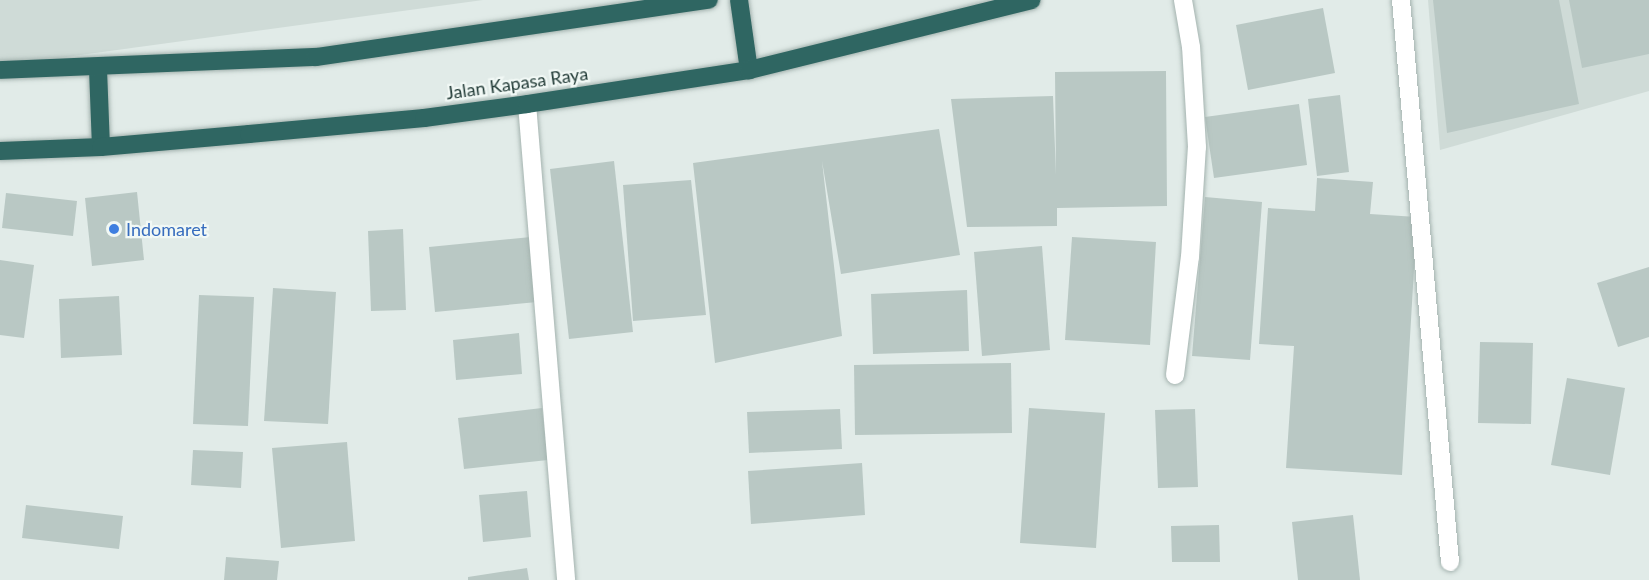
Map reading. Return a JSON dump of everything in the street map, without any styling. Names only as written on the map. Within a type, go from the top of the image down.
[{"type":"highway","points":[[0,70],[98,69],[316,57],[709,0]]},
{"type":"highway","points":[[739,0],[749,70]]},
{"type":"highway","name":"Jalan Kapasa Raya","points":[[0,151],[101,147],[424,118],[527,104],[749,70],[1031,0]]},
{"type":"highway","points":[[98,69],[101,147]]},
{"type":"street","points":[[1175,375],[1190,257],[1197,147],[1191,47],[1183,0]]},
{"type":"street","points":[[1401,0],[1450,562]]},
{"type":"street","points":[[527,104],[566,580]]},
{"type":"shaded area","points":[[0,0],[483,0],[0,66]]},
{"type":"shaded area","points":[[1428,0],[1649,0],[1649,91],[1440,150]]},
{"type":"building","points":[[1433,0],[1559,0],[1579,104],[1447,133]]},
{"type":"building","points":[[1569,0],[1649,0],[1649,54],[1582,68]]},
{"type":"building","points":[[1323,8],[1335,73],[1248,90],[1236,25]]},
{"type":"building","points":[[1166,71],[1167,206],[1057,208],[1057,226],[967,227],[951,99],[1053,96],[1056,175],[1055,72]]},
{"type":"building","points":[[1340,95],[1349,172],[1317,176],[1308,99]]},
{"type":"building","points":[[1299,104],[1307,165],[1214,178],[1205,117]]},
{"type":"building","points":[[939,129],[960,255],[841,274],[822,161],[842,336],[715,363],[693,163]]},
{"type":"building","points":[[614,161],[633,332],[569,339],[550,169]]},
{"type":"building","points":[[1317,178],[1373,182],[1370,214],[1417,217],[1402,475],[1286,468],[1294,346],[1259,344],[1268,208],[1315,211]]},
{"type":"building","points":[[691,180],[706,315],[633,321],[623,185]]},
{"type":"building","name":"Indomaret","points":[[137,192],[144,260],[92,266],[85,198]]},
{"type":"building","points":[[6,193],[77,201],[73,236],[2,228]]},
{"type":"building","points":[[1205,197],[1262,202],[1250,360],[1192,356]]},
{"type":"building","points":[[403,229],[406,310],[371,311],[368,231]]},
{"type":"building","points":[[531,237],[537,302],[435,312],[429,247]]},
{"type":"building","points":[[1072,237],[1156,242],[1150,345],[1065,340]]},
{"type":"building","points":[[1042,246],[1050,350],[982,356],[974,252]]},
{"type":"building","points":[[0,260],[34,265],[24,338],[0,335]]},
{"type":"building","points":[[1649,267],[1649,337],[1618,347],[1597,283]]},
{"type":"building","points":[[273,288],[336,292],[328,424],[264,421]]},
{"type":"building","points":[[967,290],[969,351],[873,354],[871,294]]},
{"type":"building","points":[[199,295],[254,297],[248,426],[193,424]]},
{"type":"building","points":[[119,296],[122,355],[61,358],[59,299]]},
{"type":"building","points":[[519,333],[522,374],[456,380],[453,340]]},
{"type":"building","points":[[1480,342],[1533,343],[1531,424],[1478,423]]},
{"type":"building","points":[[1011,363],[1012,433],[855,435],[854,365]]},
{"type":"building","points":[[1567,378],[1625,388],[1610,475],[1551,465]]},
{"type":"building","points":[[542,408],[548,460],[464,469],[458,418]]},
{"type":"building","points":[[1029,408],[1105,413],[1096,548],[1020,543]]},
{"type":"building","points":[[840,409],[842,449],[749,453],[747,412]]},
{"type":"building","points":[[1195,409],[1198,487],[1158,488],[1155,410]]},
{"type":"building","points":[[347,442],[355,541],[281,548],[272,448]]},
{"type":"building","points":[[193,450],[243,452],[241,488],[191,485]]},
{"type":"building","points":[[862,463],[865,515],[751,524],[748,471]]},
{"type":"building","points":[[527,491],[531,537],[483,542],[479,495]]},
{"type":"building","points":[[26,505],[123,516],[119,549],[22,538]]},
{"type":"building","points":[[1353,515],[1360,580],[1298,580],[1292,522]]},
{"type":"building","points":[[1219,525],[1220,562],[1172,562],[1171,526]]},
{"type":"building","points":[[226,557],[279,561],[277,580],[224,580]]},
{"type":"building","points":[[527,568],[529,580],[468,580],[468,577]]},
{"type":"place","name":"Indomaret","points":[[114,229]]}]
